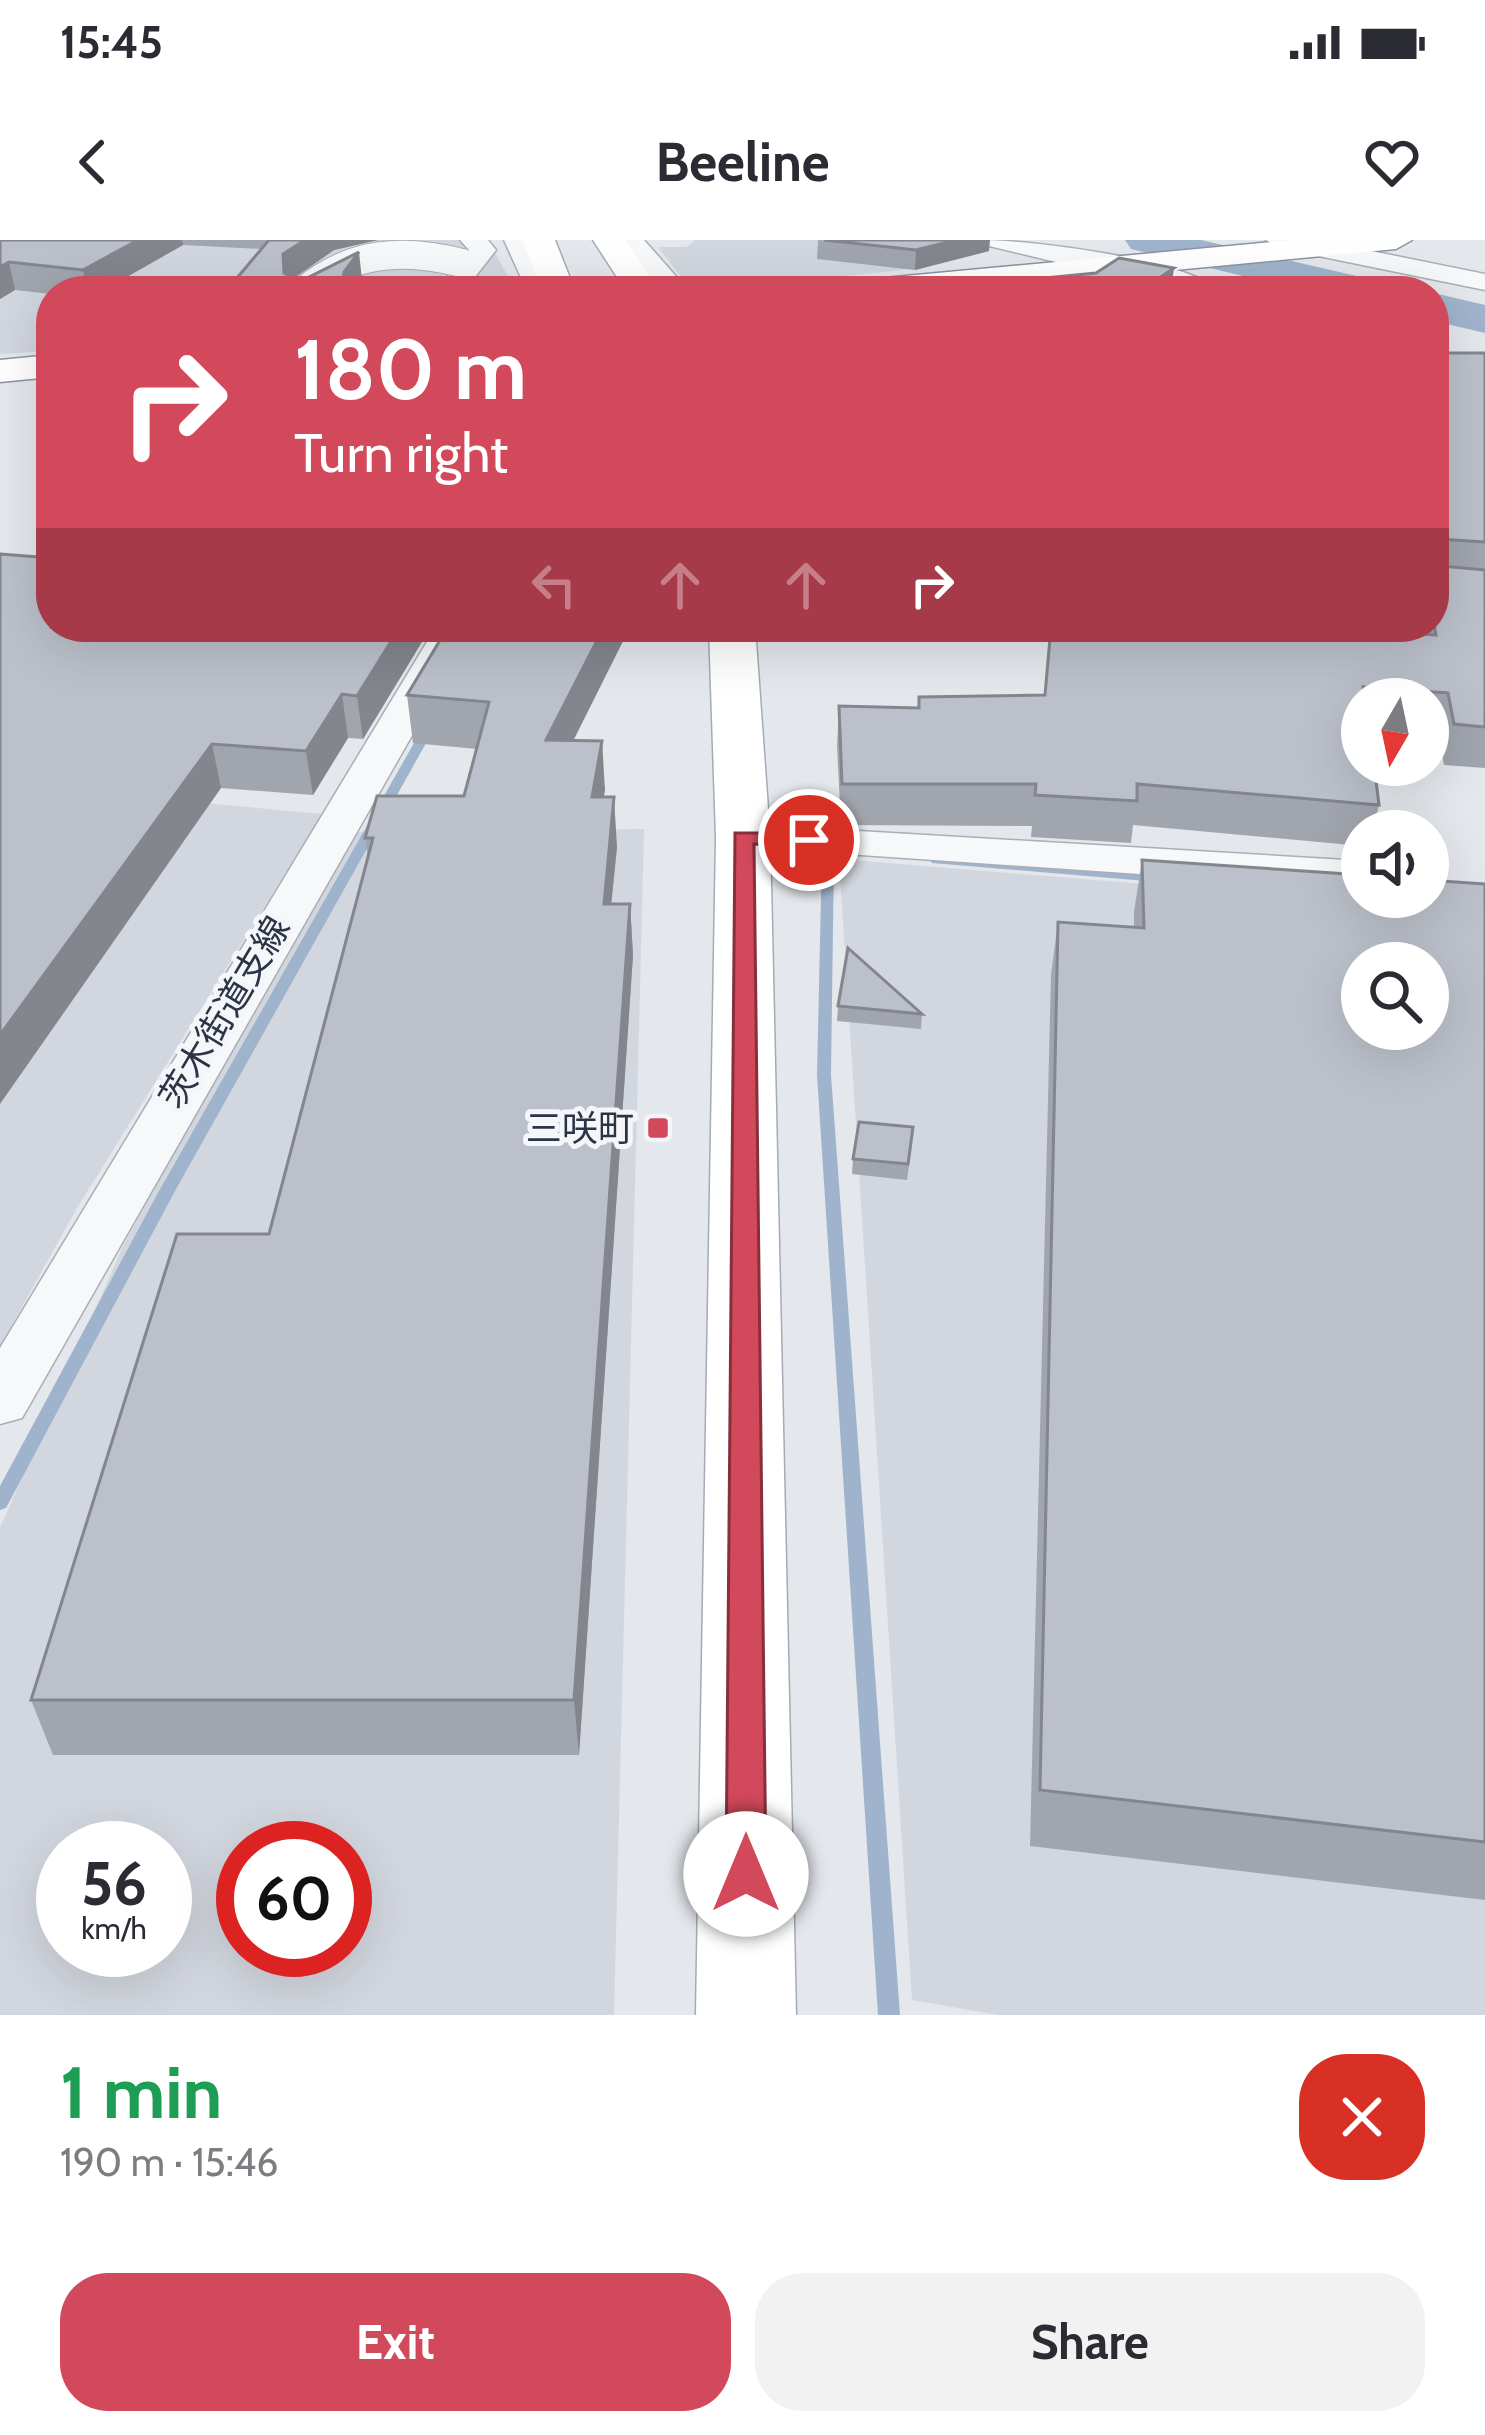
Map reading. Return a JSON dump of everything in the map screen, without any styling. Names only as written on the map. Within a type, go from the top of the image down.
[{"type":"main road","points":[[539,240],[552,276]]},
{"type":"main road","points":[[576,240],[600,276]]},
{"type":"main road","points":[[609,240],[633,276]]},
{"type":"main road","points":[[1014,276],[1291,246],[1396,240]]},
{"type":"main road","points":[[0,371],[36,367]]},
{"type":"main road","points":[[733,642],[743,837],[746,2015]]},
{"type":"street","points":[[324,276],[337,266],[373,256],[470,253],[487,240]]},
{"type":"street","points":[[517,240],[534,276]]},
{"type":"street","points":[[631,240],[657,276]]},
{"type":"street","points":[[994,240],[1134,265],[1164,276]]},
{"type":"street","points":[[1291,246],[1485,282]]},
{"type":"street","name":"茨木街道支線","points":[[0,1401],[446,642]]},
{"type":"street","points":[[743,837],[1341,874]]},
{"type":"shaded area","points":[[0,240],[488,240],[508,276],[36,276],[36,352],[0,354]]},
{"type":"shaded area","points":[[695,240],[846,240],[921,268],[846,276],[680,276],[658,247],[687,247]]},
{"type":"shaded area","points":[[0,784],[322,814],[77,1208],[0,1346]]},
{"type":"shaded area","points":[[644,829],[614,2015],[0,2015],[0,1528],[123,1246],[352,832]]},
{"type":"shaded area","points":[[839,859],[1341,900],[1341,918],[1449,918],[1449,909],[1485,912],[1485,2015],[998,2015],[912,2000]]},
{"type":"building","points":[[0,240],[138,240],[83,270],[9,262],[0,267]]},
{"type":"building","points":[[269,240],[305,240],[283,254],[284,273],[290,276],[239,276]]},
{"type":"building","points":[[824,240],[956,240],[916,250]]},
{"type":"building","points":[[359,252],[343,276],[311,276]]},
{"type":"building","points":[[1119,258],[1174,268],[1162,276],[1065,276],[1096,273]]},
{"type":"building","points":[[1449,353],[1485,353],[1485,542],[1449,540]]},
{"type":"building","points":[[0,554],[36,557],[36,642],[391,642],[357,696],[342,694],[306,751],[212,744],[0,1035]]},
{"type":"building","points":[[1449,567],[1485,570],[1485,727],[1454,724],[1449,678],[1341,678],[1341,786],[1377,786],[1379,805],[1137,784],[1137,801],[1035,795],[1036,784],[842,784],[839,706],[919,708],[919,697],[1045,695],[1050,642],[1449,642]]},
{"type":"building","points":[[439,642],[596,642],[546,740],[602,741],[592,797],[614,797],[604,904],[630,904],[574,1700],[31,1700],[177,1234],[269,1234],[373,838],[365,838],[377,796],[464,796],[489,702],[407,695]]},
{"type":"building","points":[[1142,860],[1341,874],[1341,918],[1449,918],[1449,881],[1485,884],[1485,1842],[1040,1790],[1058,922],[1144,928]]},
{"type":"building","points":[[848,948],[922,1014],[838,1006]]},
{"type":"building","points":[[859,1122],[913,1127],[908,1164],[853,1159]]},
{"type":"waterway","points":[[1146,240],[1298,276]]},
{"type":"waterway","points":[[1449,311],[1485,319]]},
{"type":"waterway","points":[[0,1503],[167,1191],[428,729]]},
{"type":"waterway","points":[[847,852],[828,851],[824,1075],[889,2015]]},
{"type":"waterway","points":[[936,860],[1158,878]]},
{"type":"place","name":"三咲町","points":[[658,1128]]},
{"type":"route","points":[[746,1874],[743,837],[809,840]]}]
